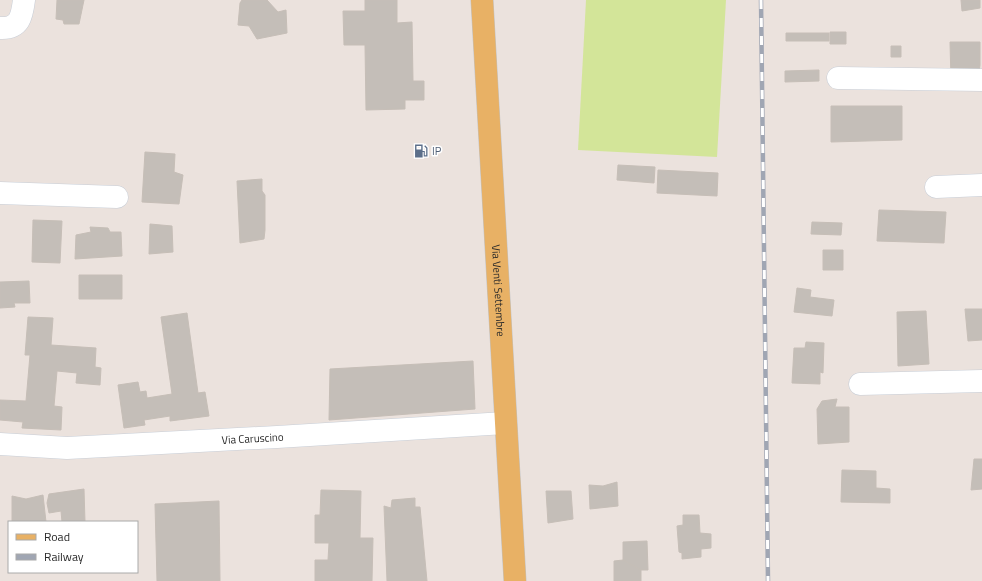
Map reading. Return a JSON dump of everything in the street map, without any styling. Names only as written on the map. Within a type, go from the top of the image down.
[{"type":"main road","name":"Via Venti Settembre","points":[[482,0],[515,581]]},
{"type":"street","points":[[0,28],[9,28],[19,20],[23,12],[24,0]]},
{"type":"street","points":[[838,78],[982,80]]},
{"type":"street","points":[[936,186],[982,186]]},
{"type":"street","points":[[0,194],[117,197]]},
{"type":"street","points":[[860,384],[982,381]]},
{"type":"street","name":"Via Caruscino","points":[[1,445],[67,448],[505,423]]},
{"type":"green space","points":[[586,0],[726,0],[717,157],[578,150]]},
{"type":"building","points":[[57,0],[84,0],[79,24],[64,24],[63,20],[56,19]]},
{"type":"building","points":[[242,0],[267,0],[278,12],[286,10],[287,33],[257,39],[249,26],[238,25],[240,3]]},
{"type":"building","points":[[365,0],[397,0],[397,23],[412,22],[413,81],[424,81],[424,100],[405,100],[405,109],[366,110],[365,45],[344,45],[343,11],[365,11]]},
{"type":"building","points":[[961,0],[980,0],[980,8],[962,11]]},
{"type":"building","points":[[830,32],[846,32],[846,44],[830,44]]},
{"type":"building","points":[[786,33],[829,33],[829,41],[786,41]]},
{"type":"building","points":[[950,42],[980,42],[980,65],[978,79],[951,80]]},
{"type":"building","points":[[891,46],[901,46],[901,57],[891,57]]},
{"type":"building","points":[[819,70],[819,81],[785,82],[785,71]]},
{"type":"building","points":[[831,106],[902,106],[902,140],[831,142]]},
{"type":"building","points":[[145,152],[175,154],[174,172],[183,175],[179,204],[142,202]]},
{"type":"building","points":[[618,165],[655,167],[654,183],[617,180]]},
{"type":"building","points":[[658,170],[718,173],[717,196],[657,193]]},
{"type":"building","points":[[262,179],[262,191],[265,195],[264,239],[240,243],[237,181]]},
{"type":"building","points":[[879,210],[946,212],[944,243],[877,241]]},
{"type":"building","points":[[33,220],[62,221],[60,263],[32,262]]},
{"type":"building","points":[[812,222],[842,223],[841,235],[811,234]]},
{"type":"building","points":[[150,224],[172,226],[173,252],[149,254]]},
{"type":"building","points":[[90,227],[108,228],[110,232],[121,232],[122,256],[75,259],[76,235],[91,232]]},
{"type":"building","points":[[823,250],[843,250],[843,270],[823,270]]},
{"type":"building","points":[[79,275],[122,275],[122,299],[79,299]]},
{"type":"building","points":[[29,281],[30,303],[14,303],[15,307],[0,308],[0,282]]},
{"type":"building","points":[[797,288],[811,290],[810,297],[834,300],[832,316],[794,312]]},
{"type":"building","points":[[965,309],[982,309],[982,340],[968,341]]},
{"type":"building","points":[[926,311],[929,364],[898,366],[897,312]]},
{"type":"building","points":[[187,313],[198,393],[205,392],[209,416],[170,421],[170,416],[144,420],[145,425],[124,428],[118,385],[138,382],[140,392],[146,391],[147,398],[172,394],[161,317]]},
{"type":"building","points":[[28,317],[53,318],[51,345],[96,348],[95,367],[101,368],[100,385],[76,383],[77,373],[57,371],[54,406],[62,407],[61,430],[22,428],[23,422],[0,420],[0,400],[26,401],[30,355],[25,355]]},
{"type":"building","points":[[806,342],[824,343],[823,373],[820,372],[820,384],[792,383],[794,348],[805,348]]},
{"type":"building","points":[[473,361],[475,409],[329,420],[330,369]]},
{"type":"building","points":[[837,399],[835,407],[849,407],[849,442],[818,444],[817,409],[822,401]]},
{"type":"building","points":[[974,459],[982,459],[982,489],[971,490]]},
{"type":"building","points":[[842,470],[876,471],[876,488],[890,489],[890,503],[841,502]]},
{"type":"building","points":[[617,482],[618,506],[590,509],[589,485],[603,486]]},
{"type":"building","points":[[84,489],[85,521],[62,521],[61,511],[49,513],[47,503],[49,494]]},
{"type":"building","points":[[321,490],[361,491],[360,538],[373,538],[372,581],[315,581],[315,560],[328,560],[329,543],[315,543],[315,515],[320,515]]},
{"type":"building","points":[[546,491],[571,491],[573,519],[548,523]]},
{"type":"building","points":[[43,495],[46,521],[12,521],[12,496],[26,499]]},
{"type":"building","points":[[415,498],[415,507],[420,507],[427,581],[387,581],[384,506],[391,508],[392,500]]},
{"type":"building","points":[[219,501],[220,581],[157,581],[155,504]]},
{"type":"building","points":[[683,515],[699,515],[700,533],[711,534],[711,548],[701,549],[701,557],[682,559],[682,553],[679,552],[677,526],[683,525]]},
{"type":"building","points":[[647,541],[648,570],[641,570],[623,560],[623,542]]},
{"type":"building","points":[[623,560],[641,570],[641,581],[614,581],[614,561]]},
{"type":"railway","points":[[761,0],[768,581]]},
{"type":"place","name":"IP","points":[[421,151]]}]
